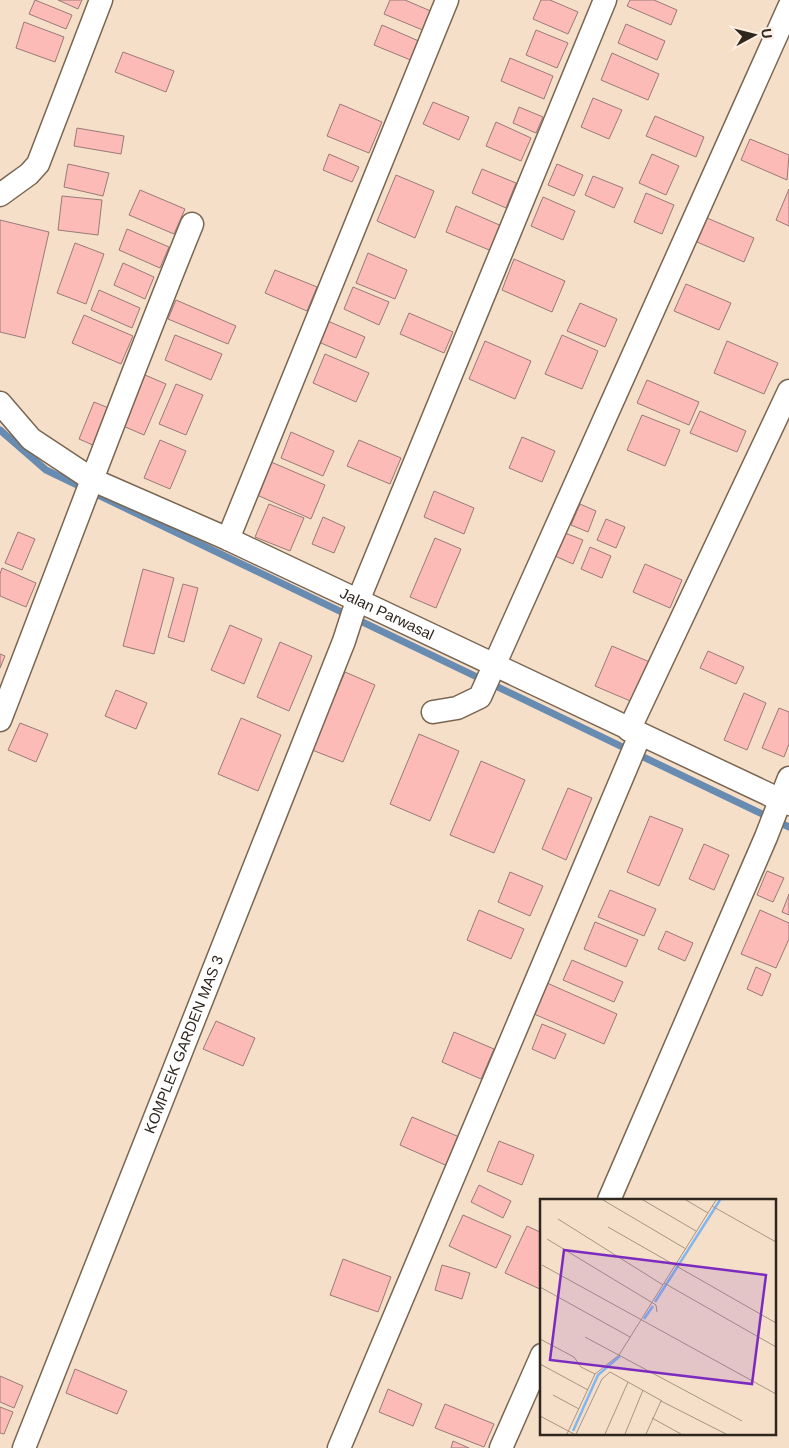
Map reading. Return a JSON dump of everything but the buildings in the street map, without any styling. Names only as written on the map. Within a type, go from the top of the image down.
[{"type":"street","points":[[0,195],[29,174],[38,164],[101,0]]},
{"type":"street","points":[[228,540],[447,0]]},
{"type":"street","name":"KOMPLEK GARDEN MAS 3","points":[[24,1448],[344,641],[355,607],[605,0]]},
{"type":"street","points":[[433,712],[457,708],[480,697],[789,6]]},
{"type":"street","points":[[0,720],[91,484],[125,389],[192,224]]},
{"type":"street","points":[[339,1448],[627,767],[635,732],[789,391]]},
{"type":"street","name":"Jalan Parwasal","points":[[0,403],[31,439],[91,484],[228,540],[355,607],[492,671],[635,732],[782,804]]},
{"type":"street","points":[[609,1199],[782,804],[789,778]]},
{"type":"street","points":[[501,1448],[540,1360]]},
{"type":"waterway","points":[[0,430],[46,470],[789,827]]}]
